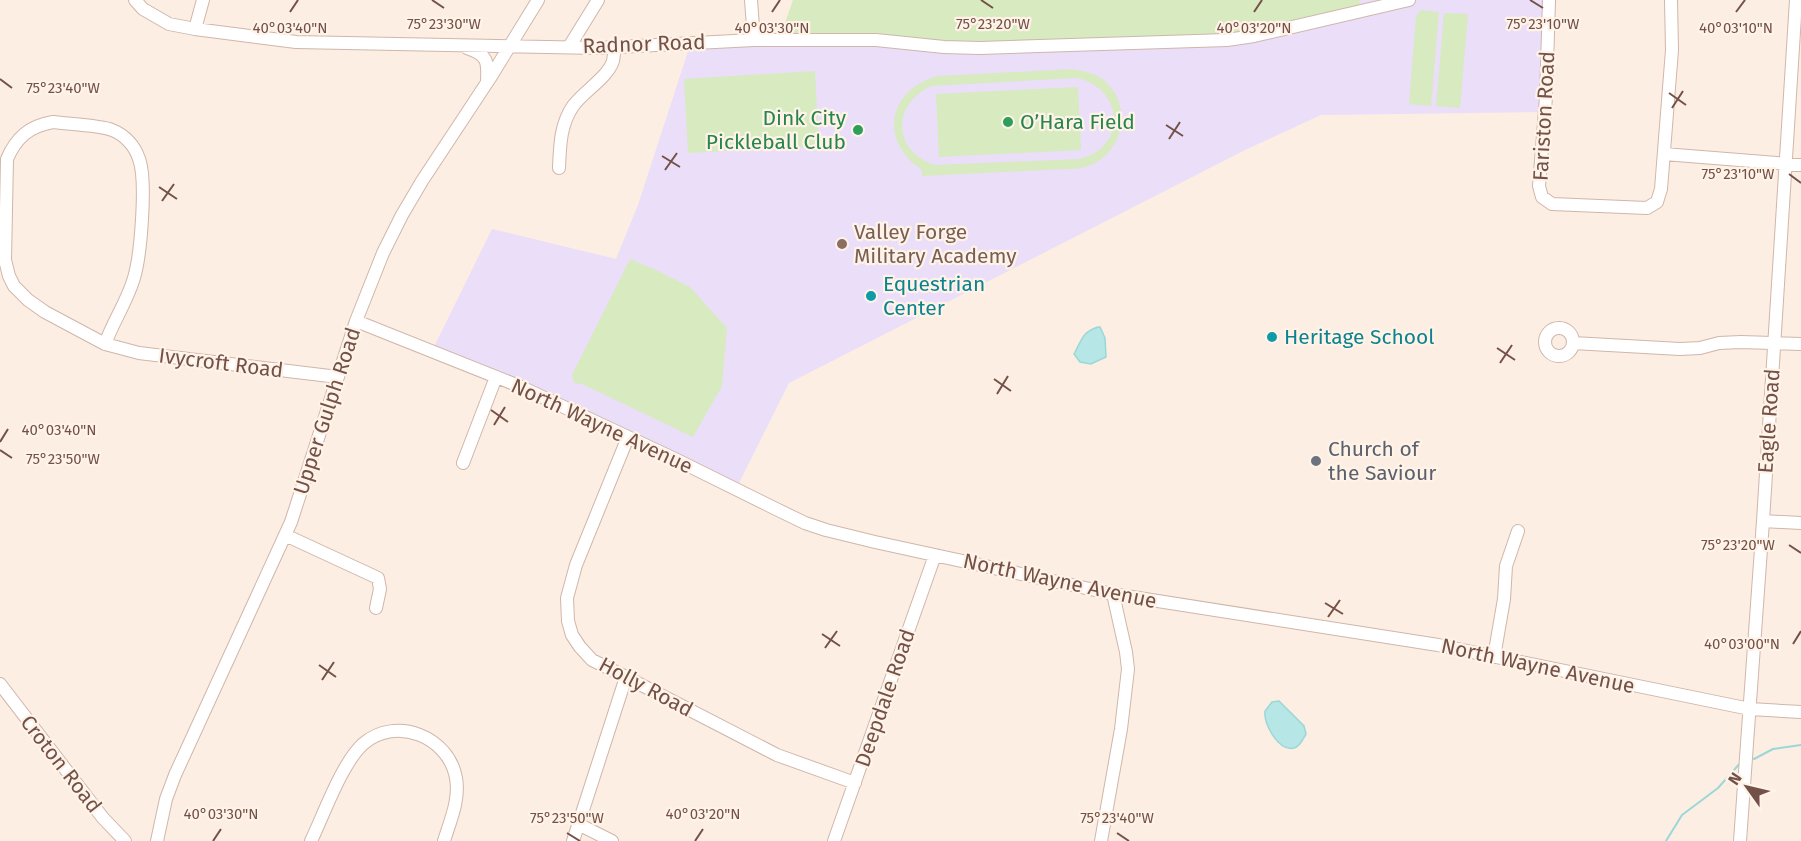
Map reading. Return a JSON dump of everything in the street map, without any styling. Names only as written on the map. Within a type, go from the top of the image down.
[{"type":"street","name":"Radnor Road","points":[[135,0],[143,9],[169,24],[296,42],[615,47],[754,40],[876,40],[944,47],[981,48],[1200,42],[1254,36],[1409,0]]},
{"type":"street","points":[[195,29],[203,0]]},
{"type":"street","name":"Upper Gulph Road","points":[[157,841],[166,799],[175,775],[285,535],[356,321],[383,252],[422,181],[487,83],[538,0]]},
{"type":"street","points":[[569,47],[598,0]]},
{"type":"street","points":[[751,0],[754,40]]},
{"type":"street","name":"Fariston Road","points":[[1548,0],[1546,97],[1539,186],[1542,197],[1552,204],[1647,208],[1657,202],[1661,189],[1672,50],[1671,0]]},
{"type":"street","name":"Eagle Road","points":[[1740,841],[1796,0]]},
{"type":"street","points":[[460,46],[478,52],[484,57],[488,63],[487,83]]},
{"type":"street","points":[[559,168],[560,137],[565,120],[574,105],[606,72],[612,62],[615,47]]},
{"type":"street","name":"Ivycroft Road","points":[[105,344],[133,281],[138,264],[143,172],[140,159],[130,142],[110,129],[53,122],[37,126],[19,138],[7,159],[6,267],[14,286],[28,300],[70,327],[105,344],[139,353],[338,377]]},
{"type":"street","points":[[1664,154],[1801,165]]},
{"type":"street","name":"North Wayne Avenue","points":[[356,321],[496,377],[628,437],[805,523],[866,540],[1113,594],[1438,645],[1750,708],[1801,712]]},
{"type":"street","points":[[1573,344],[1680,349],[1741,342],[1801,344]]},
{"type":"street","points":[[463,463],[496,377]]},
{"type":"street","name":"Holly Road","points":[[628,437],[576,565],[567,598],[568,621],[572,635],[592,660],[777,755],[855,783]]},
{"type":"street","points":[[1763,521],[1801,523]]},
{"type":"street","points":[[1494,657],[1504,599],[1506,566],[1518,531]]},
{"type":"street","points":[[285,535],[378,578],[380,589],[376,608]]},
{"type":"street","name":"Deepdale Road","points":[[834,841],[935,555]]},
{"type":"street","points":[[1101,841],[1121,729],[1128,669],[1113,594]]},
{"type":"street","points":[[573,841],[626,677]]},
{"type":"street","name":"Croton Road","points":[[0,684],[6,702],[125,841]]},
{"type":"street","points":[[311,841],[346,766],[356,751],[375,736],[384,732],[403,730],[426,737],[435,743],[450,760],[454,769],[456,800],[444,841]]},
{"type":"street","points":[[578,824],[612,841]]},
{"type":"shaded area","name":"Valley Forge Military Academy","points":[[1360,0],[1548,0],[1545,112],[1321,115],[1245,150],[789,383],[736,489],[432,351],[492,229],[616,259],[638,205],[691,42],[1359,12]]},
{"type":"green space","points":[[793,0],[1360,0],[1359,12],[1254,36],[980,48],[779,40]]},
{"type":"green space","points":[[1421,10],[1439,12],[1431,106],[1409,104],[1416,16]]},
{"type":"green space","points":[[1444,13],[1468,14],[1460,108],[1436,106]]},
{"type":"green space","points":[[1071,69],[1087,72],[1105,81],[1116,96],[1122,119],[1120,131],[1109,152],[1082,168],[922,176],[922,170],[908,158],[899,145],[895,131],[895,117],[899,104],[908,92],[921,83],[938,76]],"holes":[[[1077,78],[1089,82],[1107,97],[1114,117],[1113,128],[1100,149],[1079,159],[935,165],[921,159],[911,150],[905,139],[902,128],[909,105],[918,94],[931,86]]]},
{"type":"green space","points":[[815,71],[819,146],[688,153],[684,79]]},
{"type":"green space","name":"O’Hara Field","points":[[1078,87],[1081,150],[939,157],[936,94]]},
{"type":"green space","points":[[630,259],[690,287],[727,328],[722,386],[693,437],[582,384],[574,383],[572,375]]},
{"type":"water","points":[[1098,327],[1105,338],[1106,357],[1091,364],[1080,362],[1074,354],[1085,334]]},
{"type":"water","points":[[1279,701],[1304,726],[1306,734],[1294,748],[1283,746],[1273,736],[1267,723],[1265,711],[1272,702]]},
{"type":"waterway","points":[[1754,759],[1773,749],[1801,745]]},
{"type":"waterway","points":[[1666,841],[1682,815],[1718,788],[1742,761]]},
{"type":"place","name":"O’Hara Field","points":[[1008,122]]},
{"type":"place","name":"Dink City Pickleball Club","points":[[858,130]]},
{"type":"place","name":"Valley Forge Military Academy","points":[[842,244]]},
{"type":"place","name":"Equestrian Center","points":[[871,296]]},
{"type":"place","name":"Heritage School","points":[[1272,337]]},
{"type":"place","name":"Church of the Saviour","points":[[1316,461]]}]
